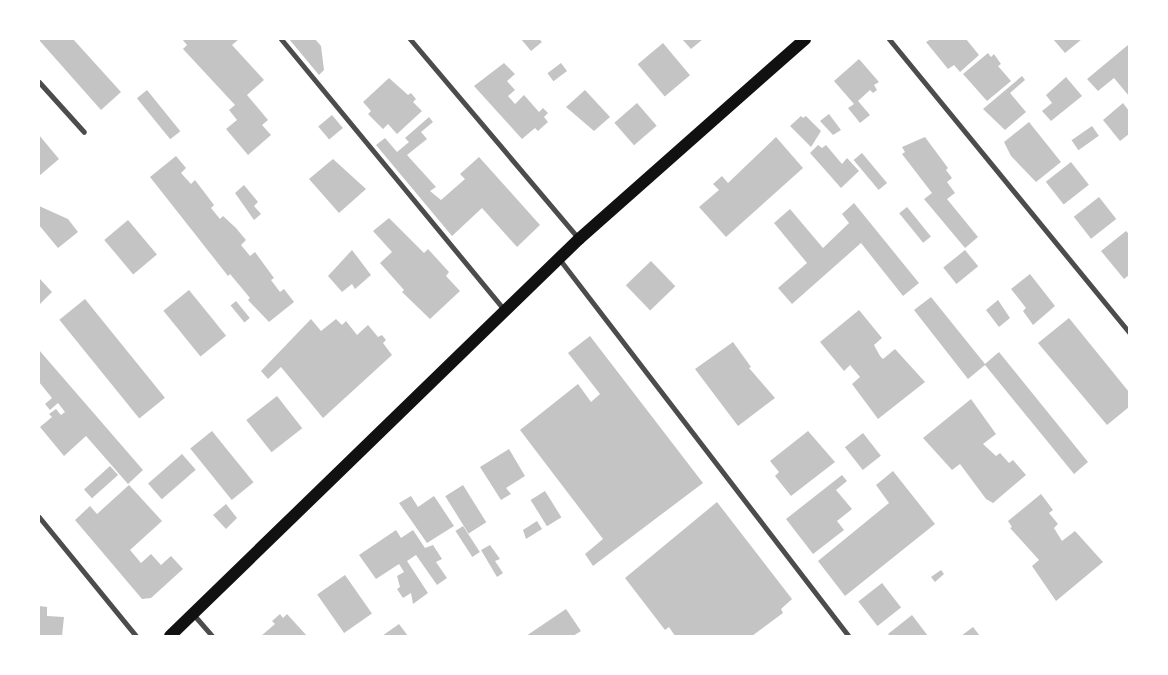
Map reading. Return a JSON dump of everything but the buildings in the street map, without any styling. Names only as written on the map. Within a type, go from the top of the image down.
[{"type":"main road","points":[[170,636],[579,239],[805,39]]},
{"type":"street","points":[[281,39],[505,311]]},
{"type":"street","points":[[410,39],[579,239]]},
{"type":"street","points":[[889,39],[1129,332]]},
{"type":"street","points":[[39,82],[84,132]]},
{"type":"street","points":[[559,258],[848,636]]},
{"type":"street","points":[[39,517],[136,636]]},
{"type":"street","points":[[193,614],[212,636]]}]
